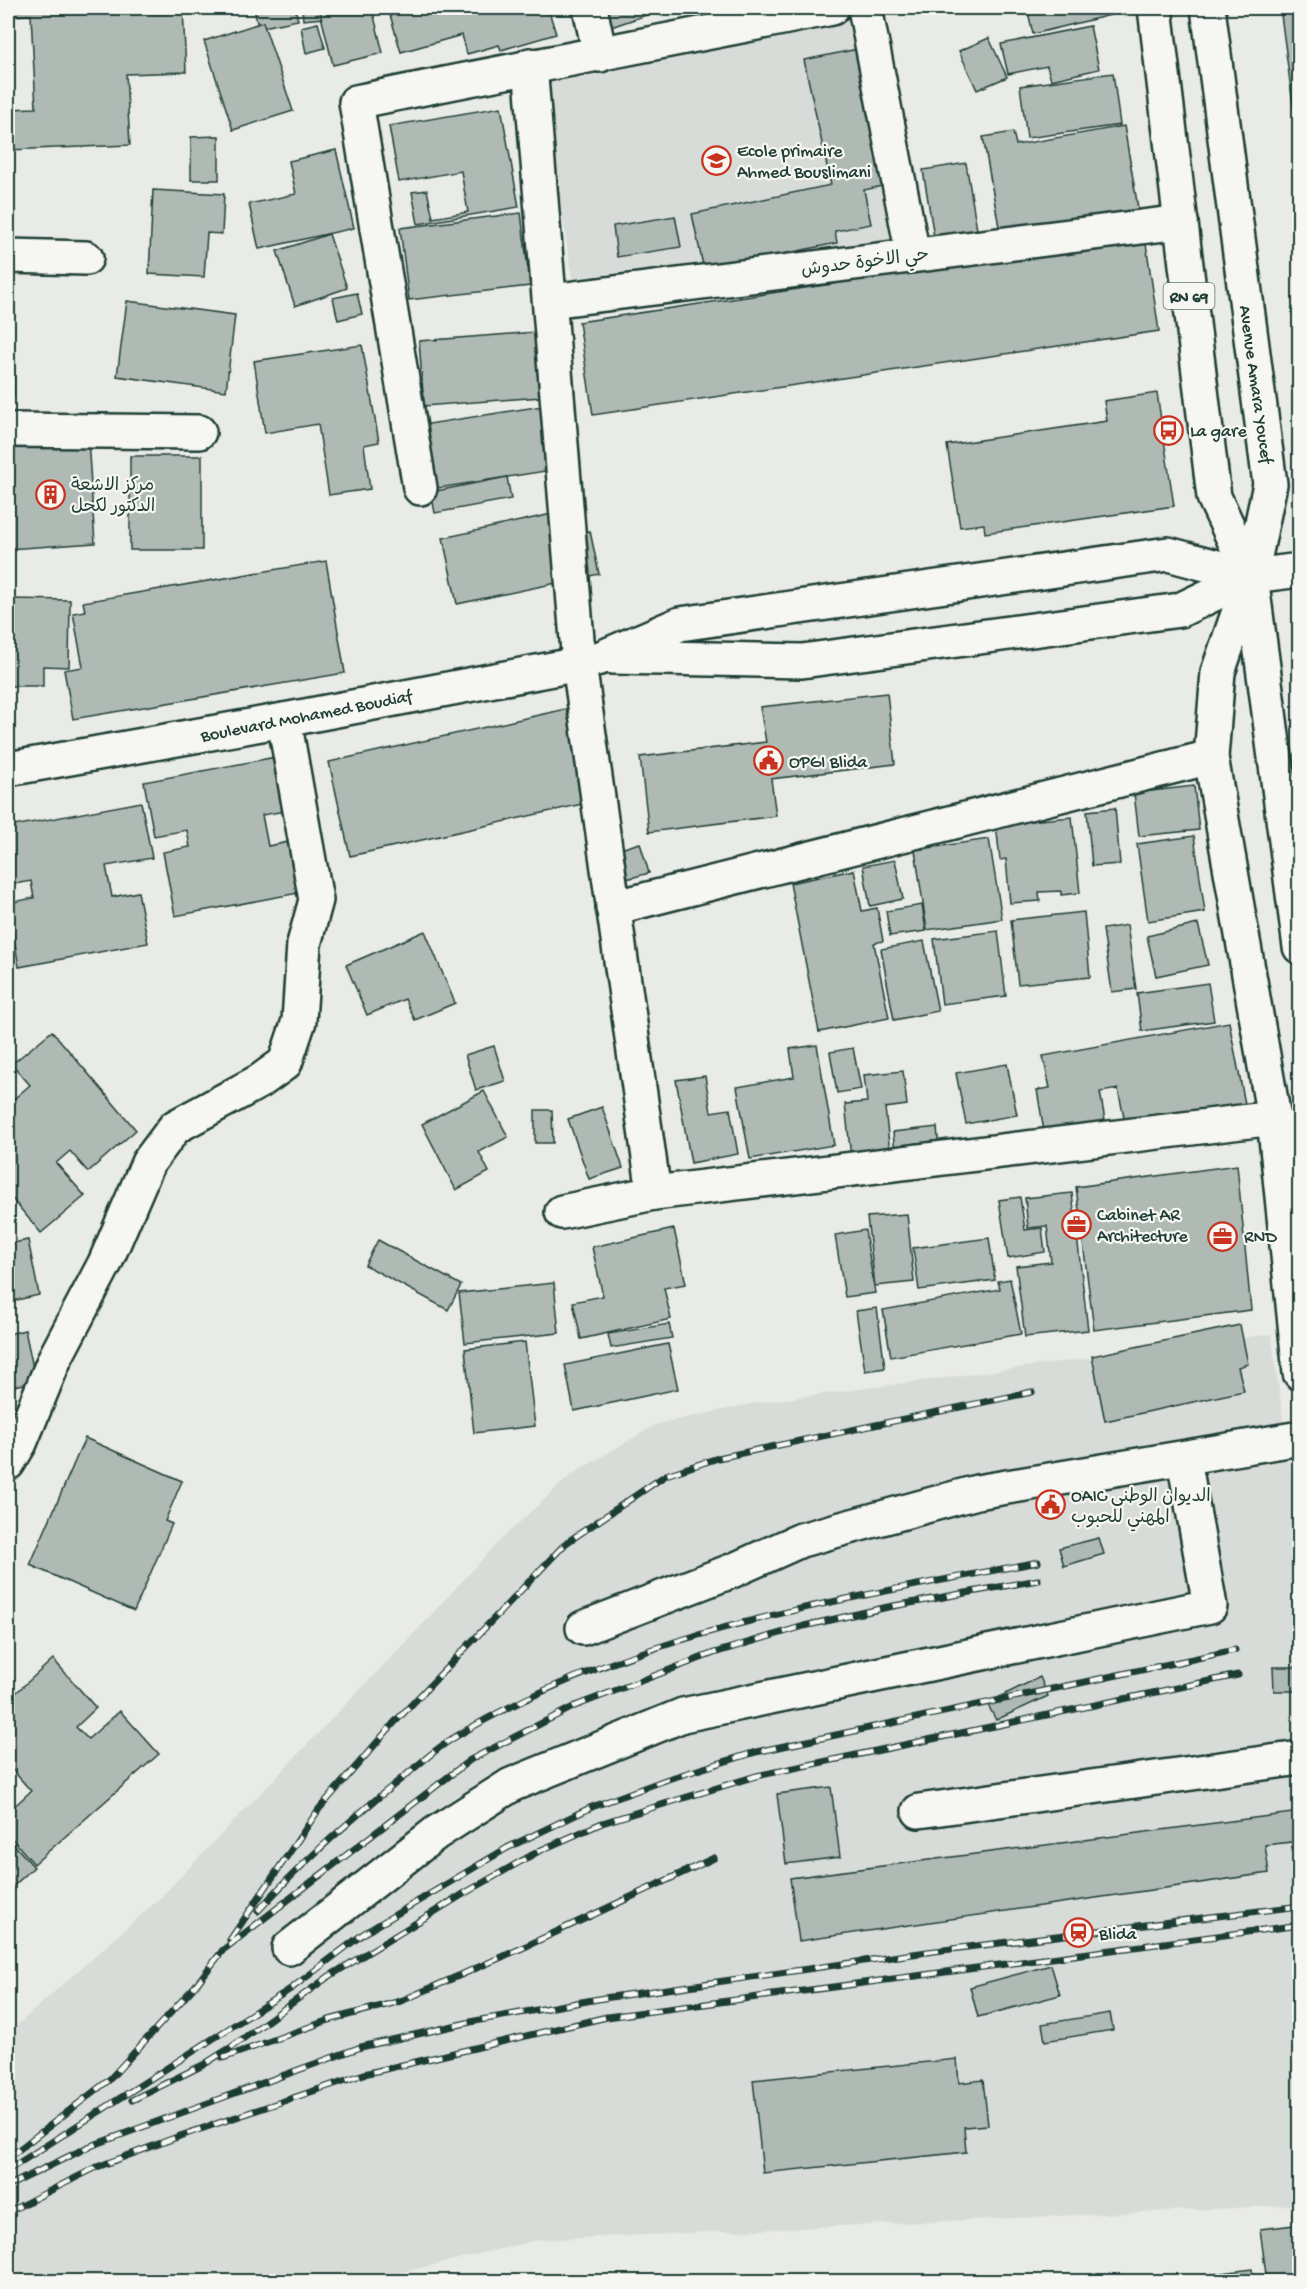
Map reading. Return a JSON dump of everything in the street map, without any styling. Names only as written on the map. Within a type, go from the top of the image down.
[{"type":"street","points":[[590,8],[600,55]]},
{"type":"street","points":[[420,488],[356,102],[531,65],[600,55],[832,8]]},
{"type":"street","points":[[865,8],[913,255]]},
{"type":"street","name":"RN 69","points":[[1155,8],[1214,497],[1251,576],[1299,947]]},
{"type":"street","name":"Avenue Amara Youcef","points":[[1208,8],[1270,484],[1251,576]]},
{"type":"street","points":[[531,65],[550,301],[591,660],[613,908],[654,1193]]},
{"type":"street","name":"حي الاخوة حدوش","points":[[550,301],[1181,222]]},
{"type":"street","points":[[8,256],[86,258]]},
{"type":"street","points":[[8,430],[199,432]]},
{"type":"street","points":[[591,660],[680,624],[1168,554],[1251,576]]},
{"type":"street","points":[[591,660],[802,661],[1180,610],[1251,576],[1299,570]]},
{"type":"street","points":[[1251,576],[1218,672],[1211,757],[1274,1118],[1299,1373]]},
{"type":"street","name":"Boulevard Mohamed Boudiaf","points":[[8,769],[284,720],[591,660]]},
{"type":"street","points":[[8,1464],[20,1443],[55,1358],[105,1263],[148,1163],[176,1128],[260,1081],[285,1063],[299,1021],[304,944],[316,900],[284,720]]},
{"type":"street","points":[[613,908],[1211,757]]},
{"type":"street","points":[[562,1212],[654,1193],[1274,1118]]},
{"type":"street","points":[[583,1628],[734,1570],[801,1540],[977,1492],[1299,1438]]},
{"type":"street","points":[[289,1948],[436,1833],[511,1785],[683,1715],[1210,1606],[1184,1459]]},
{"type":"street","points":[[919,1811],[1299,1758]]},
{"type":"shaded area","name":"Ecole primaire Ahmed Bouslimani","points":[[852,16],[895,246],[572,278],[541,73]]},
{"type":"shaded area","points":[[1271,1334],[1300,1535],[1299,2205],[538,2240],[365,2281],[8,2281],[8,2033],[158,1900],[419,1628],[499,1541],[572,1474],[657,1424],[755,1403]]},
{"type":"building","points":[[8,8],[183,8],[186,72],[126,74],[130,145],[8,150],[8,109],[36,108],[31,15],[8,16]]},
{"type":"building","points":[[254,8],[295,8],[298,20],[258,28]]},
{"type":"building","points":[[302,8],[321,8],[323,18],[303,20]]},
{"type":"building","points":[[319,8],[372,8],[383,53],[333,65]]},
{"type":"building","points":[[388,8],[548,8],[556,34],[501,50],[499,45],[467,54],[462,35],[401,52]]},
{"type":"building","points":[[595,8],[667,8],[602,30]]},
{"type":"building","points":[[1027,8],[1122,8],[1123,12],[1033,34]]},
{"type":"building","points":[[1280,8],[1300,8],[1300,12],[1281,15]]},
{"type":"building","points":[[1300,12],[1300,157],[1281,15]]},
{"type":"building","points":[[263,22],[293,111],[233,130],[204,41]]},
{"type":"building","points":[[318,23],[325,48],[306,53],[301,27]]},
{"type":"building","points":[[1090,26],[1099,69],[1051,80],[1047,66],[1008,74],[1001,44]]},
{"type":"building","points":[[989,38],[1007,77],[977,90],[959,51]]},
{"type":"building","points":[[863,48],[892,184],[864,190],[871,224],[835,231],[837,243],[704,270],[692,214],[831,185],[804,60]]},
{"type":"building","points":[[1113,73],[1120,125],[1027,138],[1020,86]]},
{"type":"building","points":[[501,107],[519,207],[418,224],[412,192],[427,190],[433,218],[468,212],[461,171],[399,182],[389,126]]},
{"type":"building","points":[[1124,126],[1139,214],[1001,238],[983,137],[1013,132],[1016,145]]},
{"type":"building","points":[[219,136],[219,180],[191,180],[191,137]]},
{"type":"building","points":[[336,150],[354,228],[259,249],[249,204],[296,194],[289,161]]},
{"type":"building","points":[[966,163],[978,236],[935,243],[923,170]]},
{"type":"building","points":[[153,190],[224,194],[222,234],[207,233],[204,277],[149,274]]},
{"type":"building","points":[[521,213],[530,286],[409,300],[400,228]]},
{"type":"building","points":[[675,216],[681,247],[617,257],[613,226]]},
{"type":"building","points":[[329,234],[347,288],[295,306],[277,251]]},
{"type":"building","points":[[1145,237],[1159,331],[593,415],[579,322]]},
{"type":"building","points":[[357,293],[362,314],[338,320],[333,298]]},
{"type":"building","points":[[127,301],[235,315],[226,391],[117,376]]},
{"type":"building","points":[[536,332],[541,397],[424,406],[419,341]]},
{"type":"building","points":[[362,345],[379,442],[364,445],[370,489],[329,495],[318,424],[265,433],[254,361]]},
{"type":"building","points":[[8,370],[14,370],[14,397],[8,397]]},
{"type":"building","points":[[1157,393],[1174,506],[985,533],[984,524],[960,527],[947,445],[1107,421],[1104,401]]},
{"type":"building","points":[[542,406],[552,470],[432,489],[422,425]]},
{"type":"building","name":"مركز الاشعة الدكتور لكحل","points":[[88,440],[95,543],[8,549],[8,445]]},
{"type":"building","points":[[130,456],[202,456],[202,550],[130,550]]},
{"type":"building","points":[[507,477],[511,499],[435,513],[431,492]]},
{"type":"building","points":[[570,510],[575,534],[590,531],[599,574],[457,604],[443,538]]},
{"type":"building","points":[[326,561],[345,673],[73,719],[64,670],[83,667],[73,613],[85,611],[83,602]]},
{"type":"building","points":[[8,599],[70,600],[69,667],[43,666],[43,686],[8,686]]},
{"type":"building","name":"OPGI Blida","points":[[887,693],[895,764],[771,779],[776,816],[649,832],[640,757],[766,742],[760,707]]},
{"type":"building","points":[[566,709],[587,803],[350,856],[329,762]]},
{"type":"building","points":[[281,756],[291,810],[262,815],[268,846],[294,841],[304,892],[175,916],[163,852],[190,847],[187,830],[154,836],[144,782]]},
{"type":"building","points":[[1194,786],[1199,830],[1139,836],[1134,793]]},
{"type":"building","points":[[141,802],[152,858],[106,866],[112,897],[138,892],[148,943],[19,967],[8,903],[34,898],[31,881],[8,885],[8,827]]},
{"type":"building","points":[[1115,808],[1120,864],[1092,866],[1087,811]]},
{"type":"building","points":[[1072,817],[1080,893],[1061,895],[1061,891],[1039,892],[1040,901],[1010,903],[1006,859],[1000,860],[996,824]]},
{"type":"building","points":[[1194,836],[1205,912],[1148,921],[1137,844]]},
{"type":"building","points":[[989,839],[1002,919],[927,930],[915,850]]},
{"type":"building","points":[[640,843],[649,873],[623,880],[614,851]]},
{"type":"building","points":[[895,860],[903,899],[870,906],[863,866]]},
{"type":"building","points":[[854,870],[862,911],[877,908],[883,941],[874,943],[889,1018],[819,1032],[790,883]]},
{"type":"building","points":[[922,905],[926,931],[890,936],[886,911]]},
{"type":"building","points":[[1084,912],[1090,977],[1018,984],[1011,920]]},
{"type":"building","points":[[1198,924],[1208,965],[1156,976],[1147,936]]},
{"type":"building","points":[[1127,925],[1136,989],[1112,992],[1103,929]]},
{"type":"building","points":[[425,931],[455,1003],[415,1020],[405,999],[367,1015],[346,965]]},
{"type":"building","points":[[998,931],[1006,996],[942,1004],[934,939]]},
{"type":"building","points":[[924,941],[938,1011],[894,1020],[881,949]]},
{"type":"building","points":[[1208,983],[1214,1021],[1142,1031],[1137,993]]},
{"type":"building","points":[[1229,1022],[1245,1104],[1126,1127],[1118,1089],[1100,1092],[1106,1126],[1045,1137],[1037,1090],[1050,1088],[1043,1056]]},
{"type":"building","points":[[52,1031],[136,1130],[88,1172],[70,1151],[56,1163],[85,1196],[41,1233],[8,1194],[8,1104],[30,1085],[12,1064]]},
{"type":"building","points":[[817,1045],[834,1145],[750,1159],[737,1087],[794,1077],[790,1049]]},
{"type":"building","points":[[494,1046],[505,1081],[476,1090],[465,1055]]},
{"type":"building","points":[[853,1048],[861,1089],[837,1093],[830,1052]]},
{"type":"building","points":[[1007,1064],[1017,1115],[966,1124],[956,1073]]},
{"type":"building","points":[[903,1071],[907,1105],[885,1108],[890,1153],[851,1157],[845,1104],[867,1102],[864,1075]]},
{"type":"building","points":[[705,1076],[711,1112],[730,1109],[738,1154],[691,1163],[676,1080]]},
{"type":"building","points":[[484,1091],[508,1137],[479,1152],[489,1172],[456,1190],[422,1124]]},
{"type":"building","points":[[602,1107],[623,1168],[589,1179],[568,1119]]},
{"type":"building","points":[[535,1110],[552,1110],[553,1143],[535,1143]]},
{"type":"building","points":[[937,1127],[939,1148],[895,1152],[893,1132]]},
{"type":"building","points":[[1237,1165],[1251,1310],[1094,1330],[1076,1187]]},
{"type":"building","points":[[1072,1193],[1088,1330],[1025,1337],[1016,1266],[1051,1262],[1047,1226],[1028,1228],[1025,1198]]},
{"type":"building","points":[[1020,1197],[1025,1230],[1042,1228],[1045,1252],[1008,1258],[999,1200]]},
{"type":"building","points":[[907,1214],[914,1282],[875,1286],[867,1217]]},
{"type":"building","points":[[674,1229],[686,1284],[664,1288],[671,1319],[581,1339],[573,1302],[603,1296],[592,1247]]},
{"type":"building","points":[[865,1230],[875,1293],[845,1297],[835,1235]]},
{"type":"building","points":[[989,1238],[995,1280],[919,1290],[913,1248]]},
{"type":"building","points":[[28,1240],[39,1295],[8,1302],[8,1244]]},
{"type":"building","points":[[378,1240],[461,1285],[448,1310],[365,1265]]},
{"type":"building","points":[[1010,1279],[1021,1334],[891,1357],[883,1310],[1000,1289],[998,1281]]},
{"type":"building","points":[[554,1283],[559,1333],[465,1343],[459,1293]]},
{"type":"building","points":[[877,1308],[885,1368],[865,1371],[856,1311]]},
{"type":"building","points":[[669,1324],[672,1338],[611,1348],[608,1334]]},
{"type":"building","points":[[1240,1325],[1248,1364],[1238,1367],[1244,1391],[1105,1421],[1092,1356]]},
{"type":"building","points":[[25,1330],[36,1382],[8,1387],[8,1334]]},
{"type":"building","points":[[525,1342],[535,1426],[474,1433],[465,1349]]},
{"type":"building","points":[[668,1344],[678,1389],[574,1411],[565,1365]]},
{"type":"building","points":[[85,1438],[182,1481],[165,1521],[172,1524],[134,1611],[30,1565]]},
{"type":"building","points":[[1099,1538],[1104,1554],[1064,1566],[1059,1548]]},
{"type":"building","points":[[53,1659],[96,1708],[76,1727],[88,1739],[120,1711],[159,1754],[34,1864],[8,1834],[8,1812],[31,1791],[10,1767],[8,1770],[8,1700]]},
{"type":"building","points":[[1273,1667],[1300,1667],[1300,1691],[1274,1691]]},
{"type":"building","points":[[1040,1677],[1048,1696],[996,1720],[987,1703]]},
{"type":"building","points":[[831,1787],[840,1857],[786,1864],[777,1794]]},
{"type":"building","points":[[1300,1812],[1300,1841],[1265,1845],[1269,1873],[799,1941],[790,1878]]},
{"type":"building","points":[[8,1838],[34,1867],[8,1891]]},
{"type":"building","points":[[1051,1965],[1060,1995],[978,2017],[970,1987]]},
{"type":"building","points":[[1110,2013],[1113,2030],[1045,2041],[1042,2024]]},
{"type":"building","points":[[957,2059],[959,2083],[983,2080],[988,2125],[964,2127],[966,2152],[763,2173],[753,2080]]},
{"type":"building","points":[[1300,2212],[1300,2282],[1267,2282],[1260,2229],[1294,2225],[1292,2213]]},
{"type":"building","points":[[1252,2269],[1254,2282],[1200,2282],[1199,2276]]},
{"type":"railway","points":[[230,1940],[319,1809],[393,1724],[566,1543],[666,1475],[718,1458],[1032,1392]]},
{"type":"railway","points":[[258,1911],[327,1842],[434,1751],[522,1701],[592,1670],[665,1645],[738,1624],[888,1590],[1038,1562]]},
{"type":"railway","points":[[8,2158],[109,2080],[196,1985],[223,1950],[470,1760],[575,1706],[714,1653],[804,1626],[888,1607],[1038,1580]]},
{"type":"railway","points":[[8,2170],[292,1988],[363,1934],[507,1848],[592,1807],[668,1779],[756,1752],[1235,1650]]},
{"type":"railway","points":[[132,2100],[203,2065],[328,1977],[465,1893],[539,1851],[602,1823],[756,1776],[1238,1675]]},
{"type":"railway","points":[[223,2058],[329,2020],[401,2001],[520,1949],[714,1858]]},
{"type":"railway","points":[[8,2186],[88,2147],[361,2047],[475,2021],[604,1998],[927,1952],[1300,1906]]},
{"type":"railway","points":[[8,2212],[97,2167],[180,2136],[364,2074],[607,2017],[1300,1925]]},
{"type":"place","name":"Ecole primaire Ahmed Bouslimani","points":[[716,160]]},
{"type":"place","name":"La gare","points":[[1169,430]]},
{"type":"place","name":"مركز الاشعة الدكتور لكحل","points":[[50,494]]},
{"type":"place","name":"OPGI Blida","points":[[768,761]]},
{"type":"place","name":"Cabinet AR Architecture","points":[[1076,1224]]},
{"type":"place","name":"RND","points":[[1223,1236]]},
{"type":"place","name":"OAIC الديوان الوطني المهني للحبوب","points":[[1050,1505]]},
{"type":"place","name":"Blida","points":[[1078,1933]]}]
